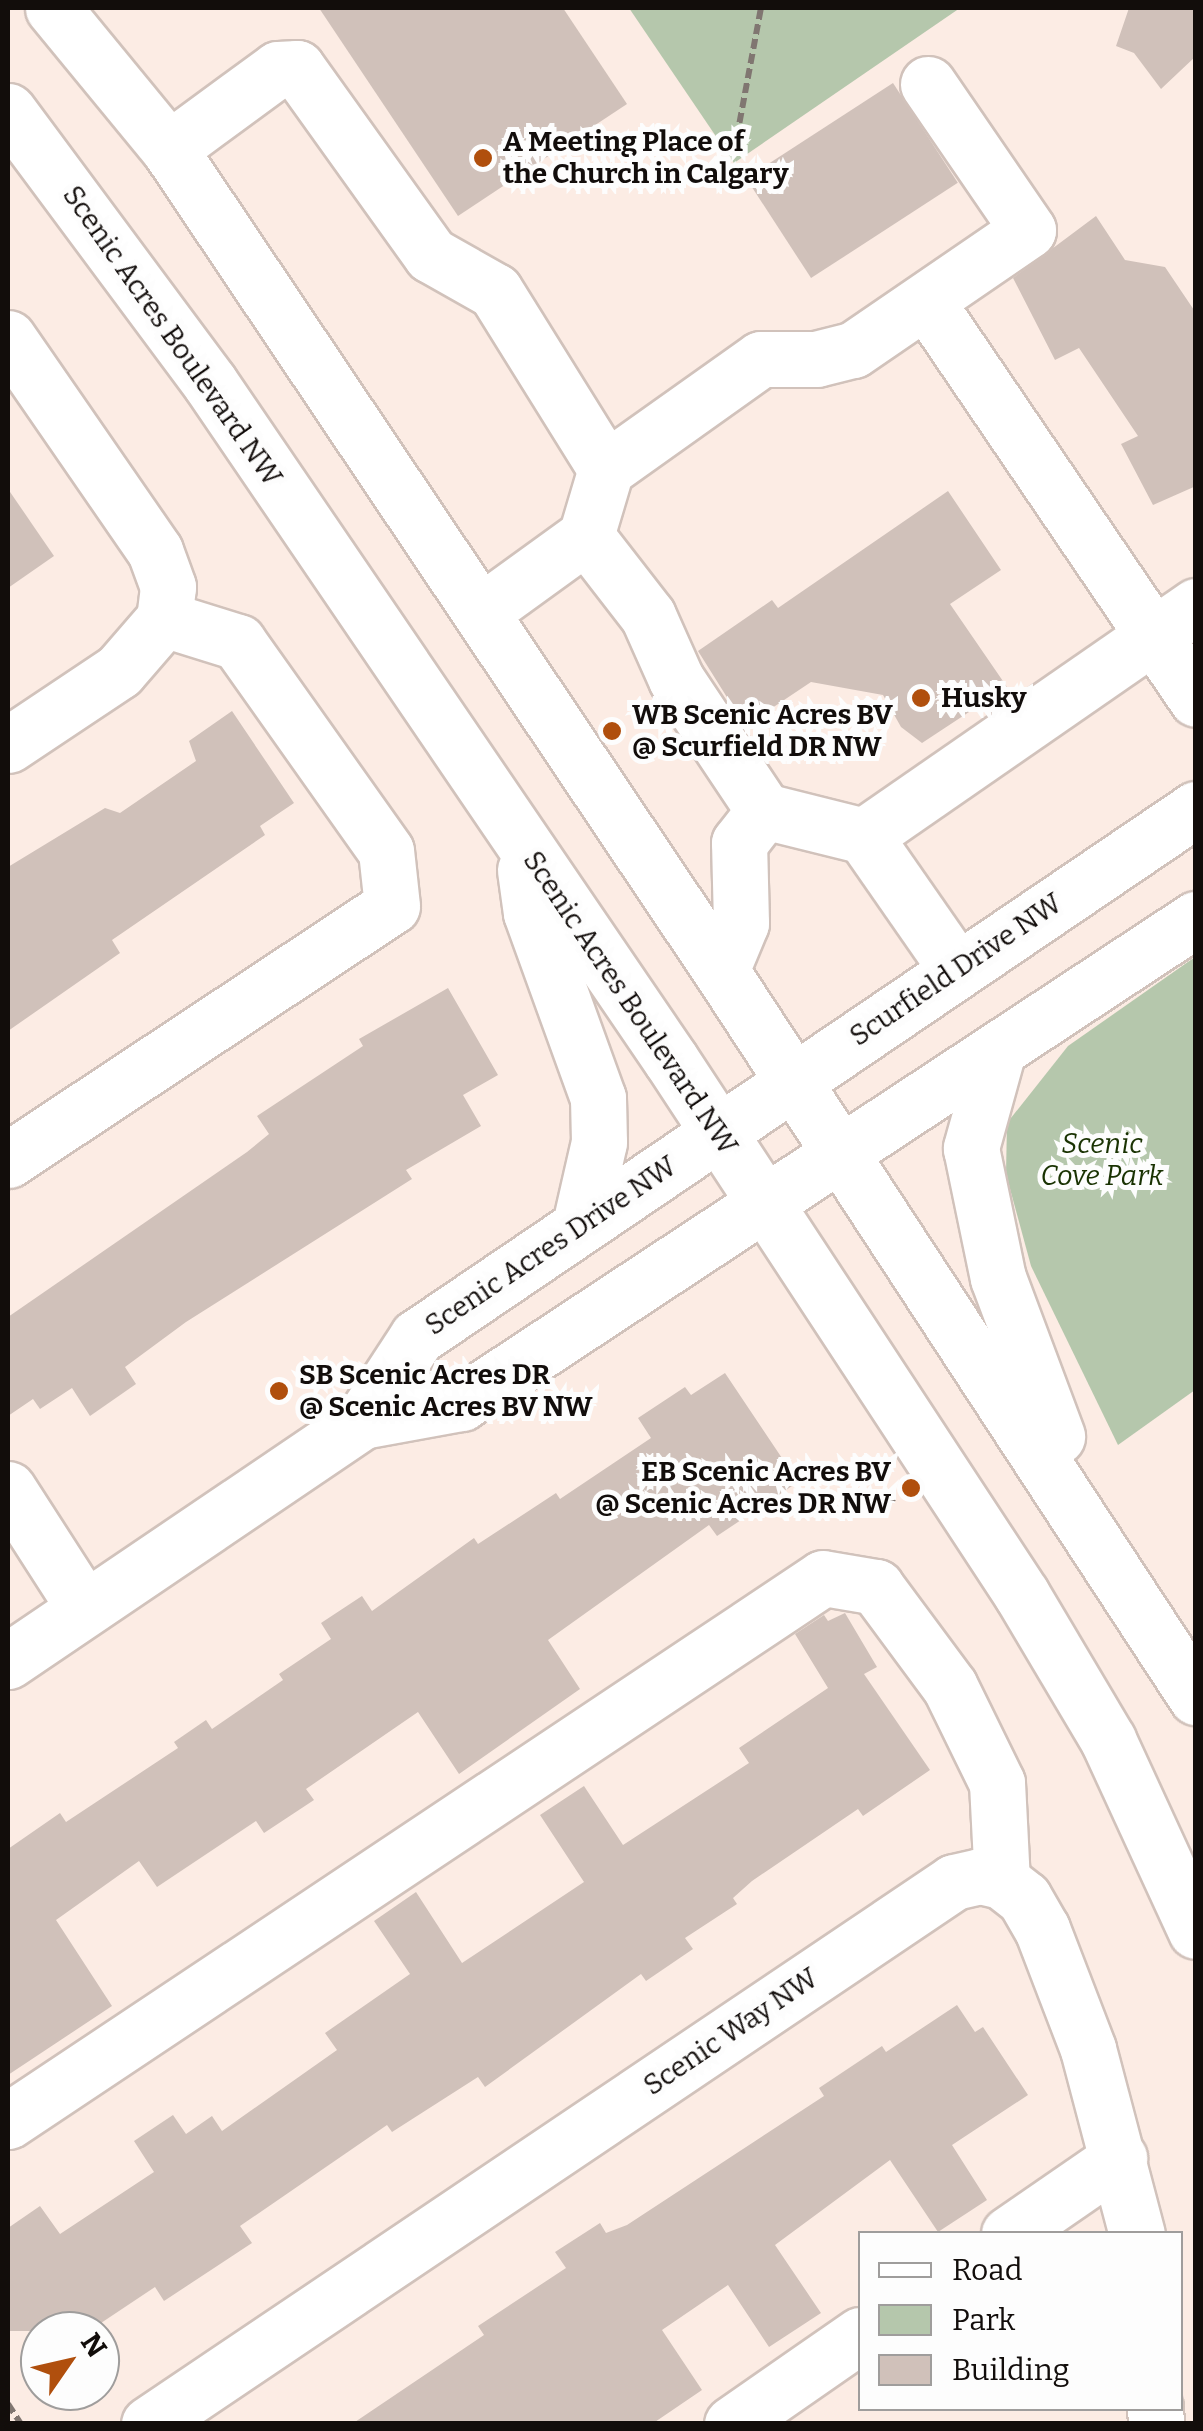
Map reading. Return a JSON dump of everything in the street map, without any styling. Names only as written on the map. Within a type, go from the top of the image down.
[{"type":"street","points":[[53,8],[169,149],[722,971],[1196,1697]]},
{"type":"street","points":[[169,149],[278,69],[298,68],[431,255],[495,290],[606,469]]},
{"type":"street","points":[[481,612],[586,536],[606,469],[762,359],[816,359],[853,350],[1028,230],[928,84]]},
{"type":"street","name":"Scenic Acres Boulevard NW","points":[[8,112],[210,383],[719,1133],[1032,1611],[1157,1836],[1196,1931]]},
{"type":"street","points":[[926,300],[1175,621],[1196,699]]},
{"type":"street","points":[[8,338],[155,551],[168,587],[164,619],[119,671],[8,746]]},
{"type":"street","points":[[586,536],[648,616],[676,680],[764,811],[864,836],[957,970]]},
{"type":"street","points":[[8,1160],[392,906],[386,850],[238,642],[164,619]]},
{"type":"street","points":[[864,836],[1175,621]]},
{"type":"street","name":"Scurfield Drive NW","points":[[719,1133],[1196,809]]},
{"type":"street","points":[[722,971],[741,924],[739,843],[764,811]]},
{"type":"street","points":[[522,842],[531,913],[598,1098],[599,1142],[580,1226]]},
{"type":"street","points":[[766,1205],[1196,919]]},
{"type":"street","points":[[997,1054],[971,1148],[980,1202],[1023,1357],[1109,1559]]},
{"type":"street","name":"Scenic Acres Drive NW","points":[[12,1646],[84,1606],[362,1421],[417,1337],[719,1133]]},
{"type":"street","name":"Scenic Acres Drive NW","points":[[362,1421],[462,1403],[766,1205]]},
{"type":"street","points":[[8,1488],[84,1606]]},
{"type":"street","points":[[8,2121],[824,1578],[876,1587],[950,1687],[997,1783],[1002,1881],[1024,1898],[1042,1929],[1088,2049],[1136,2231]]},
{"type":"street","name":"Scenic Way NW","points":[[149,2424],[954,1882],[980,1876],[1002,1881]]},
{"type":"street","points":[[1012,2231],[1119,2158]]},
{"type":"street","points":[[732,2424],[858,2336]]},
{"type":"path","points":[[734,152],[762,8]]},
{"type":"path","points":[[8,2404],[20,2424]]},
{"type":"green space","points":[[629,8],[960,8],[734,163]]},
{"type":"green space","name":"Scenic Cove Park","points":[[1195,957],[1195,1390],[1118,1445],[1031,1266],[1006,1174],[1007,1123],[1068,1046]]},
{"type":"building","name":"A Meeting Place of the Church in Calgary","points":[[319,8],[563,8],[627,104],[458,216]]},
{"type":"building","points":[[1129,8],[1196,8],[1196,56],[1161,89],[1134,53],[1116,46]]},
{"type":"building","points":[[893,83],[958,183],[811,278],[746,178]]},
{"type":"building","points":[[1096,216],[1125,260],[1165,267],[1196,313],[1196,486],[1153,505],[1121,444],[1138,436],[1079,348],[1055,360],[1013,278]]},
{"type":"building","points":[[8,489],[54,556],[8,588]]},
{"type":"building","points":[[948,491],[1001,570],[950,604],[1007,687],[922,743],[901,727],[883,695],[811,682],[745,726],[698,651],[772,600],[778,608]]},
{"type":"building","points":[[232,711],[294,803],[260,826],[265,835],[112,940],[120,953],[8,1031],[8,867],[105,808],[120,813],[196,761],[189,741]]},
{"type":"building","points":[[448,988],[498,1075],[463,1095],[481,1126],[406,1170],[412,1179],[186,1322],[125,1367],[136,1384],[90,1416],[72,1388],[40,1409],[33,1399],[8,1416],[8,1317],[247,1152],[269,1134],[257,1116],[363,1046],[359,1039]]},
{"type":"building","points":[[725,1373],[798,1482],[717,1536],[709,1525],[548,1640],[580,1689],[459,1774],[418,1712],[306,1789],[314,1800],[264,1833],[256,1821],[157,1887],[139,1861],[56,1920],[112,2006],[8,2075],[8,1849],[60,1813],[66,1822],[178,1748],[174,1742],[206,1720],[212,1729],[283,1680],[279,1674],[331,1639],[321,1623],[362,1596],[372,1611],[474,1538],[478,1544],[556,1493],[560,1499],[651,1438],[638,1418],[685,1387],[691,1395]]},
{"type":"building","points":[[845,1613],[877,1667],[864,1674],[930,1770],[863,1816],[858,1809],[752,1881],[733,1898],[737,1904],[685,1938],[693,1949],[646,1981],[641,1974],[485,2087],[478,2077],[392,2132],[387,2125],[240,2226],[252,2243],[164,2301],[155,2287],[119,2311],[20,2311],[20,2331],[8,2331],[8,2228],[40,2206],[60,2234],[154,2172],[134,2141],[173,2115],[186,2134],[212,2116],[222,2131],[337,2050],[325,2033],[410,1974],[374,1921],[416,1892],[462,1963],[584,1882],[540,1815],[584,1786],[623,1845],[749,1763],[739,1748],[828,1688],[795,1634],[824,1615],[828,1621]]},
{"type":"building","points":[[957,2005],[975,2032],[983,2027],[1028,2095],[952,2145],[987,2200],[937,2231],[890,2160],[775,2245],[821,2313],[769,2347],[728,2285],[662,2330],[702,2390],[652,2424],[352,2424],[484,2335],[478,2326],[566,2268],[555,2252],[600,2223],[606,2233],[627,2225],[824,2096],[819,2088],[882,2046],[886,2052]]},
{"type":"place","name":"A Meeting Place of the Church in Calgary","points":[[483,158]]},
{"type":"place","name":"Husky","points":[[921,698]]},
{"type":"place","name":"WB Scenic Acres BV @ Scurfield DR NW","points":[[612,731]]},
{"type":"place","name":"SB Scenic Acres DR @ Scenic Acres BV NW","points":[[279,1391]]},
{"type":"place","name":"EB Scenic Acres BV @ Scenic Acres DR NW","points":[[911,1488]]}]
